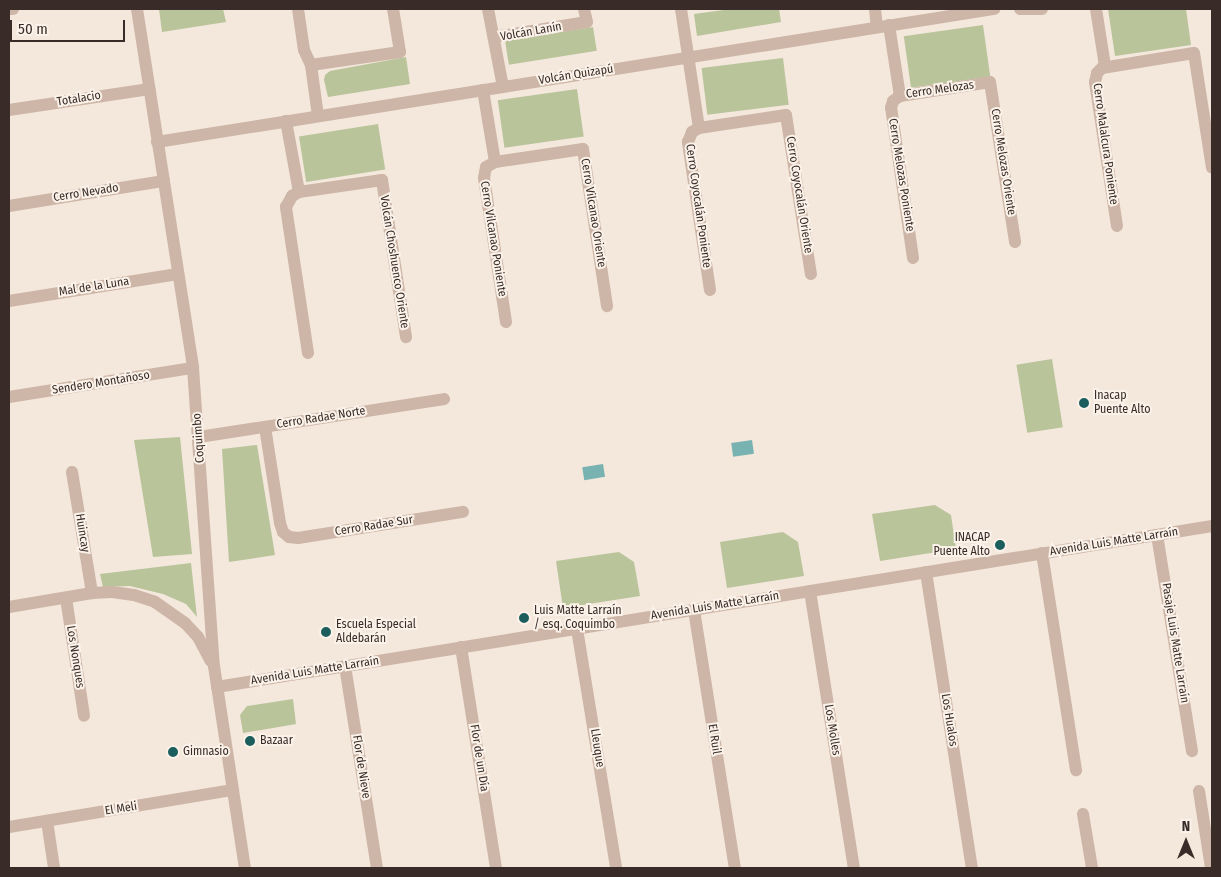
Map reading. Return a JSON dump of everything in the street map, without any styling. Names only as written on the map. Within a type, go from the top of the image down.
[{"type":"street","name":"Coquimbo","points":[[137,9],[193,368],[214,666],[245,868]]},
{"type":"street","points":[[298,9],[304,50],[310,65],[318,116]]},
{"type":"street","points":[[310,65],[400,52],[393,9]]},
{"type":"street","points":[[488,9],[495,37]]},
{"type":"street","name":"Volcán Lanín","points":[[503,87],[495,37],[587,22],[584,9]]},
{"type":"street","points":[[681,9],[699,128]]},
{"type":"street","name":"Cerro Melozas","points":[[875,9],[883,26],[900,96],[990,82]]},
{"type":"street","name":"Volcán Quizapú","points":[[157,142],[994,9]]},
{"type":"street","points":[[1020,9],[1042,9]]},
{"type":"street","points":[[1096,9],[1105,66],[1194,52],[1212,168]]},
{"type":"street","name":"Cerro Malalcura Poniente","points":[[1105,66],[1097,73],[1095,82],[1117,226]]},
{"type":"street","name":"Cerro Melozas Oriente","points":[[990,82],[1015,242]]},
{"type":"street","name":"Totalacio","points":[[9,110],[149,89]]},
{"type":"street","points":[[483,90],[495,162]]},
{"type":"street","name":"Cerro Melozas Poniente","points":[[900,96],[893,101],[891,108],[913,258]]},
{"type":"street","name":"Cerro Coyocalán Oriente","points":[[699,128],[786,115],[812,274]]},
{"type":"street","points":[[286,121],[299,192],[289,199],[286,207],[308,353]]},
{"type":"street","name":"Cerro Coyocalán Poniente","points":[[699,128],[692,132],[688,142],[710,290]]},
{"type":"street","name":"Cerro Vilcanao Oriente","points":[[495,162],[583,149],[607,306]]},
{"type":"street","name":"Cerro Vilcanao Poniente","points":[[495,162],[489,164],[484,174],[506,322]]},
{"type":"street","name":"Volcán Choshuenco Oriente","points":[[299,192],[382,180],[406,337]]},
{"type":"street","name":"Cerro Nevado","points":[[9,206],[164,181]]},
{"type":"street","name":"Mal de la Luna","points":[[9,301],[178,274]]},
{"type":"street","name":"Sendero Montañoso","points":[[9,397],[193,368]]},
{"type":"street","name":"Cerro Radae Norte","points":[[199,436],[444,399]]},
{"type":"street","name":"Cerro Radae Sur","points":[[265,426],[280,524],[286,535],[298,538],[463,512]]},
{"type":"street","name":"Huincay","points":[[72,472],[92,594]]},
{"type":"street","name":"Avenida Luis Matte Larraín","points":[[217,686],[1212,526]]},
{"type":"street","name":"Pasaje Luis Matte Larraín","points":[[1157,535],[1192,752]]},
{"type":"street","points":[[1042,553],[1076,770]]},
{"type":"street","name":"Los Hualos","points":[[926,572],[972,868]]},
{"type":"street","name":"Los Molles","points":[[810,591],[854,868]]},
{"type":"street","points":[[9,607],[92,594],[134,595],[166,608],[191,629],[214,666]]},
{"type":"street","name":"Los Nonques","points":[[66,598],[84,716]]},
{"type":"street","name":"El Ruil","points":[[694,610],[735,868]]},
{"type":"street","name":"Lleuque","points":[[577,628],[616,868]]},
{"type":"street","name":"Flor de un Día","points":[[461,647],[496,868]]},
{"type":"street","name":"Flor de Nieve","points":[[345,666],[377,868]]},
{"type":"street","name":"El Meli","points":[[9,827],[233,790]]},
{"type":"street","points":[[1199,791],[1211,868]]},
{"type":"street","points":[[1083,814],[1092,868]]},
{"type":"street","points":[[46,821],[54,868]]},
{"type":"green space","points":[[159,9],[223,9],[226,22],[162,32]]},
{"type":"green space","points":[[731,9],[779,9],[781,22],[697,36],[694,14]]},
{"type":"green space","points":[[1108,9],[1186,9],[1191,45],[1115,56]]},
{"type":"green space","points":[[983,25],[990,76],[911,88],[904,36]]},
{"type":"green space","points":[[593,27],[597,51],[509,65],[505,41]]},
{"type":"green space","points":[[406,57],[410,84],[328,97],[324,80],[325,75],[330,71]]},
{"type":"green space","points":[[783,58],[789,105],[707,115],[702,68]]},
{"type":"green space","points":[[577,89],[584,137],[504,148],[498,100]]},
{"type":"green space","points":[[378,124],[385,169],[306,182],[299,137]]},
{"type":"green space","points":[[1052,359],[1063,427],[1027,433],[1016,365]]},
{"type":"green space","points":[[180,437],[192,554],[153,557],[134,440]]},
{"type":"green space","points":[[257,445],[275,555],[229,562],[222,449]]},
{"type":"green space","points":[[935,505],[951,515],[956,549],[880,561],[872,514]]},
{"type":"green space","points":[[783,532],[798,542],[804,576],[727,588],[720,542]]},
{"type":"green space","points":[[619,552],[634,562],[640,596],[563,608],[556,561]]},
{"type":"green space","points":[[191,563],[197,617],[186,604],[163,594],[130,586],[103,587],[100,574]]},
{"type":"green space","points":[[293,699],[296,724],[243,733],[240,715],[247,706]]},
{"type":"water","points":[[752,440],[754,454],[733,457],[731,443]]},
{"type":"water","points":[[603,464],[605,477],[584,480],[582,467]]},
{"type":"place","name":"Inacap Puente Alto","points":[[1084,403]]},
{"type":"place","name":"INACAP Puente Alto","points":[[1000,545]]},
{"type":"place","name":"Luis Matte Larraín / esq. Coquimbo","points":[[524,618]]},
{"type":"place","name":"Escuela Especial Aldebarán","points":[[326,632]]},
{"type":"place","name":"Bazaar","points":[[250,741]]},
{"type":"place","name":"Gimnasio","points":[[173,752]]}]
